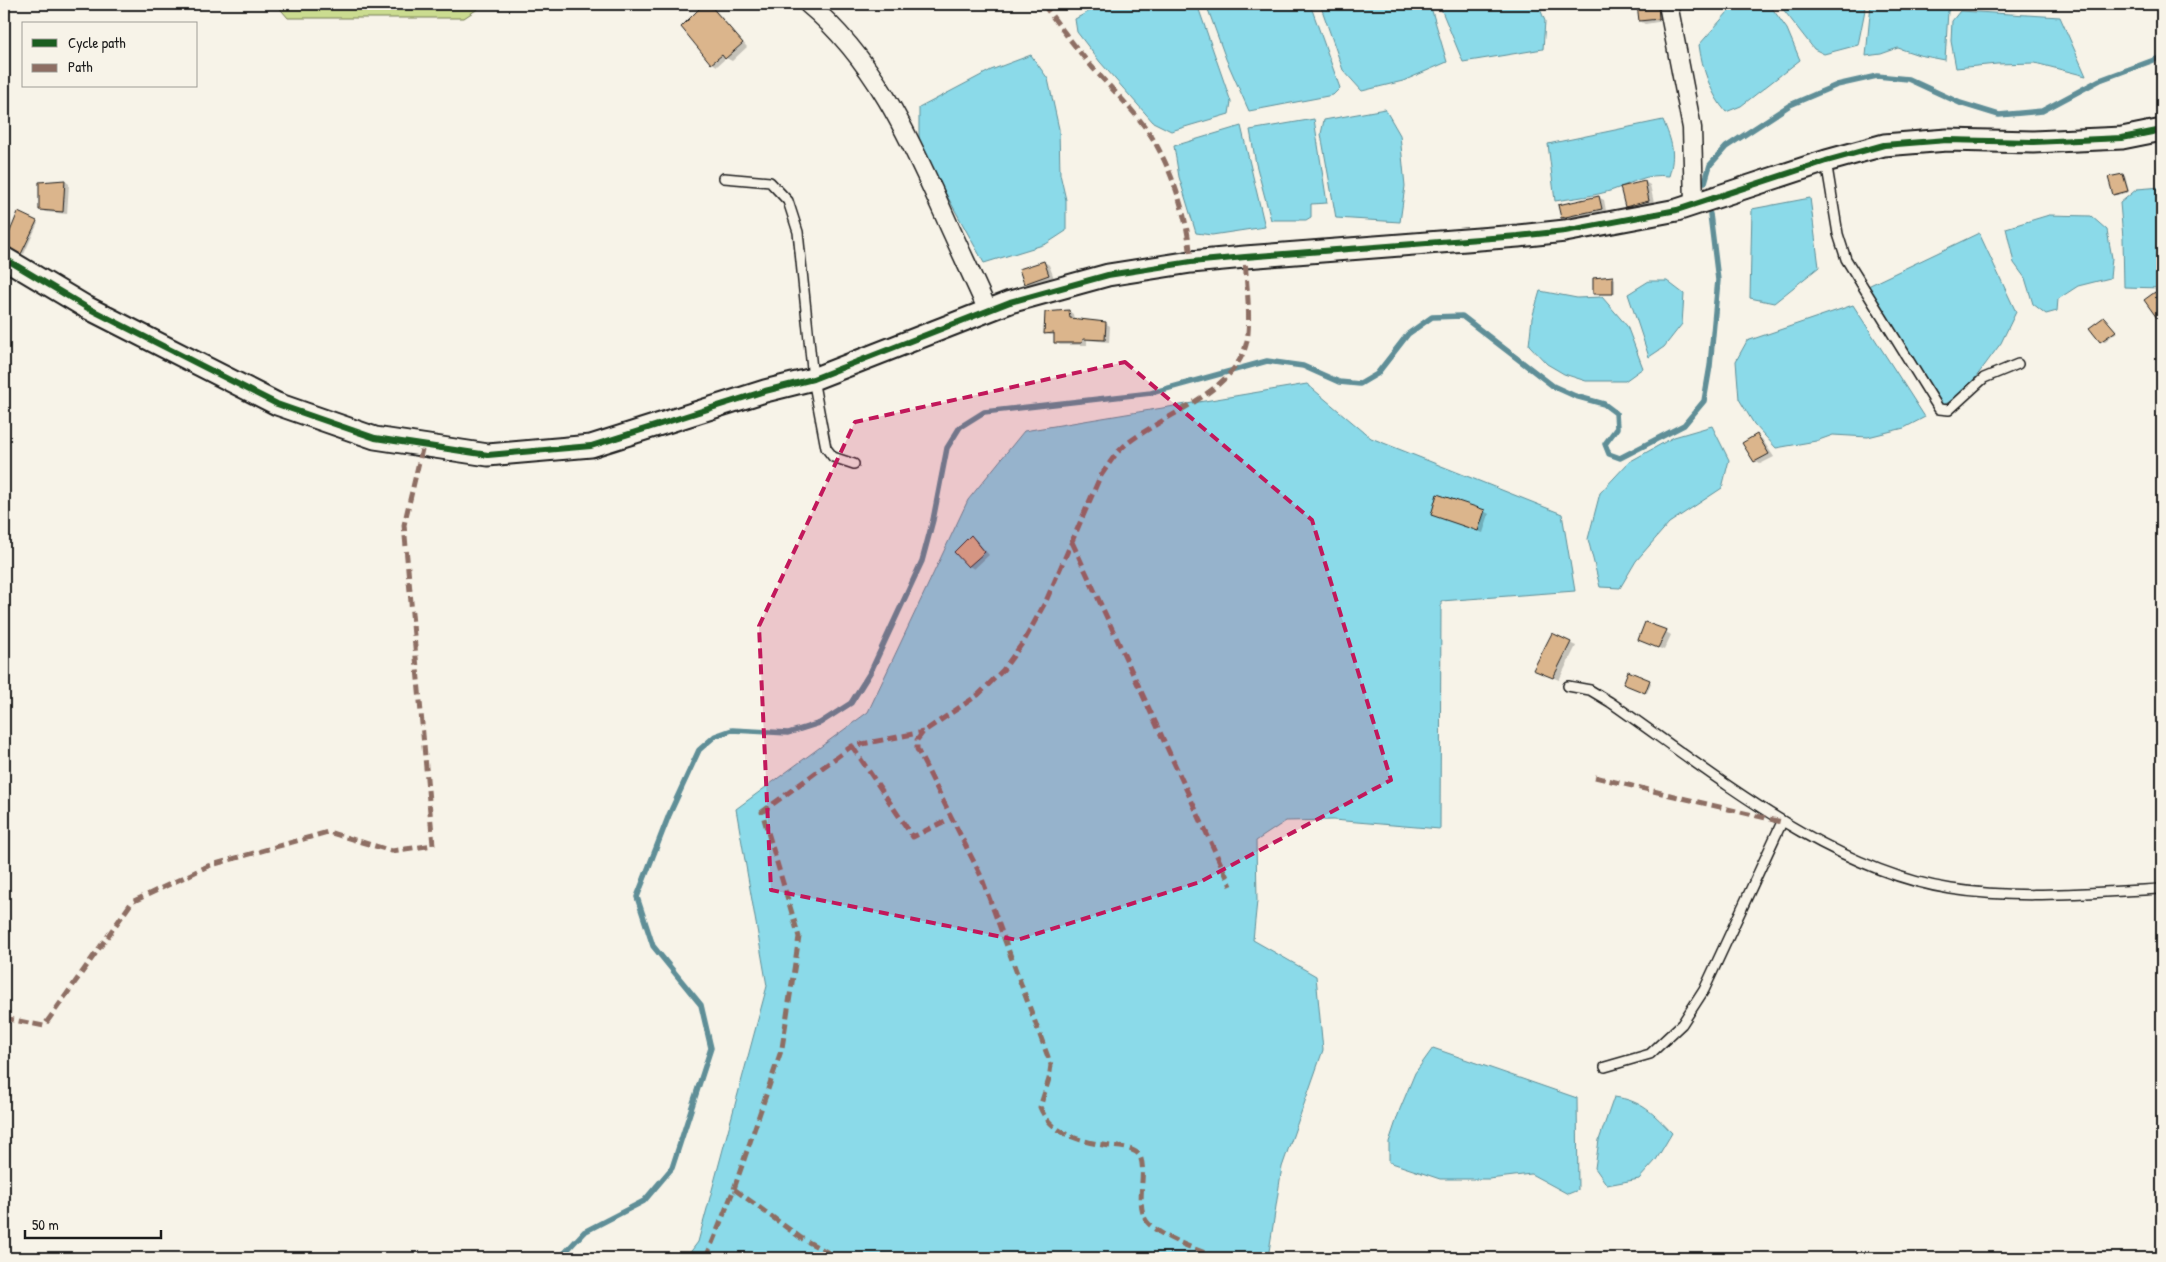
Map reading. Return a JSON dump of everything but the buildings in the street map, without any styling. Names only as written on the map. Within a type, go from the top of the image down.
[{"type":"street","points":[[808,4],[823,16],[859,58],[888,99],[906,132],[988,310]]},
{"type":"street","points":[[1668,4],[1692,128],[1694,204]]},
{"type":"street","points":[[4,258],[86,307],[277,404],[375,438],[488,455],[591,446],[765,391],[813,379],[1010,302],[1108,275],[1191,262],[1518,236],[1593,226],[1677,210],[1826,161],[1884,145],[1947,140],[2043,142],[2122,138],[2162,130]]},
{"type":"lane","points":[[1826,161],[1838,234],[1846,259],[1939,409],[1948,410],[1984,378],[2018,364]]},
{"type":"lane","points":[[724,178],[770,182],[788,201],[798,232],[813,379],[826,448],[833,457],[854,464]]},
{"type":"lane","points":[[1568,686],[1590,690],[1610,702],[1782,822],[1888,874],[1950,889],[2004,895],[2162,889]]},
{"type":"lane","points":[[1605,1067],[1650,1054],[1682,1024],[1704,990],[1782,822]]},
{"type":"highlighted area","points":[[1125,362],[1312,520],[1391,780],[1200,882],[1017,940],[771,890],[759,626],[855,422]]},
{"type":"green space","points":[[276,4],[485,4],[464,18],[288,18]]},
{"type":"water","points":[[1103,4],[1197,4],[1231,102],[1229,114],[1171,131],[1153,122],[1100,62],[1077,32],[1075,19]]},
{"type":"water","points":[[1206,4],[1310,4],[1340,88],[1333,95],[1249,111],[1226,59]]},
{"type":"water","points":[[1320,4],[1430,4],[1447,62],[1403,81],[1362,91],[1343,70]]},
{"type":"water","points":[[1439,4],[1538,4],[1545,21],[1543,49],[1463,62]]},
{"type":"water","points":[[1735,4],[1769,4],[1787,29],[1800,60],[1741,106],[1726,112],[1716,98],[1708,81],[1699,45]]},
{"type":"water","points":[[1779,4],[1864,4],[1865,10],[1858,45],[1824,54],[1814,49]]},
{"type":"water","points":[[1871,4],[1955,4],[1948,11],[1945,60],[1919,55],[1898,48],[1881,54],[1866,56]]},
{"type":"water","points":[[1960,11],[2060,17],[2086,76],[2035,63],[1956,68],[1951,41],[1952,21]]},
{"type":"water","points":[[1031,55],[1048,79],[1059,129],[1060,174],[1066,200],[1066,231],[1046,244],[984,263],[919,145],[919,108],[991,70]]},
{"type":"water","points":[[1385,109],[1400,135],[1405,186],[1400,222],[1336,218],[1321,134],[1324,120]]},
{"type":"water","points":[[1314,119],[1327,203],[1311,204],[1311,217],[1306,220],[1271,220],[1256,164],[1250,130]]},
{"type":"water","points":[[1663,120],[1669,135],[1673,154],[1669,176],[1646,177],[1606,192],[1555,201],[1548,144]]},
{"type":"water","points":[[1241,126],[1265,227],[1212,235],[1196,233],[1179,177],[1174,146]]},
{"type":"water","points":[[2162,187],[2162,288],[2124,287],[2120,203],[2137,189]]},
{"type":"water","points":[[1810,198],[1819,267],[1774,303],[1750,298],[1752,209]]},
{"type":"water","points":[[2049,215],[2091,216],[2107,230],[2112,258],[2110,278],[2078,286],[2058,299],[2057,311],[2046,314],[2033,304],[2025,278],[2014,263],[2006,228]]},
{"type":"water","points":[[1979,233],[2016,312],[2001,343],[1962,396],[1943,405],[1868,286]]},
{"type":"water","points":[[1649,281],[1667,281],[1684,294],[1682,324],[1664,347],[1649,357],[1628,294]]},
{"type":"water","points":[[1540,291],[1577,298],[1602,297],[1627,326],[1643,368],[1625,381],[1586,381],[1564,374],[1547,364],[1529,345],[1532,318]]},
{"type":"water","points":[[1853,305],[1925,417],[1904,428],[1868,437],[1833,435],[1816,441],[1776,448],[1754,424],[1739,399],[1736,361],[1747,341]]},
{"type":"water","points":[[1307,384],[1371,438],[1562,514],[1575,591],[1441,601],[1440,829],[1333,820],[1286,821],[1256,841],[1257,901],[1253,940],[1316,976],[1323,1050],[1282,1167],[1268,1258],[686,1258],[698,1242],[767,986],[736,809],[868,712],[968,500],[1024,431]]},
{"type":"water","points":[[1712,426],[1729,460],[1722,488],[1669,523],[1636,561],[1620,588],[1600,587],[1588,539],[1600,493],[1629,462],[1674,437]]},
{"type":"water","points":[[1433,1048],[1577,1098],[1578,1190],[1568,1194],[1531,1174],[1489,1179],[1440,1179],[1389,1162],[1389,1142],[1400,1109],[1415,1073]]},
{"type":"water","points":[[1614,1097],[1632,1101],[1646,1109],[1672,1133],[1656,1160],[1639,1179],[1607,1185],[1595,1168],[1599,1140]]},
{"type":"waterway","points":[[1705,182],[1710,165],[1726,147],[1790,105],[1837,85],[1877,76],[1908,79],[1960,103],[1999,115],[2042,111],[2100,80],[2162,57]]},
{"type":"waterway","points":[[560,1258],[584,1232],[644,1201],[672,1168],[711,1048],[701,1005],[653,946],[637,897],[669,815],[699,750],[715,736],[732,730],[788,733],[820,723],[851,703],[871,671],[922,561],[933,520],[947,448],[960,427],[984,412],[1151,393],[1267,361],[1303,366],[1339,382],[1360,384],[1377,374],[1408,334],[1432,317],[1462,316],[1553,386],[1575,396],[1604,404],[1616,413],[1617,428],[1605,444],[1609,454],[1620,458],[1684,425],[1704,401],[1710,366],[1718,280],[1710,214]]},
{"type":"marked path","points":[[1043,4],[1073,44],[1135,114],[1151,135],[1164,159],[1180,202],[1190,247],[1191,262]]},
{"type":"marked path","points":[[1218,1258],[1164,1235],[1149,1224],[1144,1216],[1142,1207],[1142,1165],[1140,1157],[1136,1152],[1127,1148],[1089,1142],[1069,1136],[1060,1131],[1045,1117],[1040,1107],[1049,1079],[1051,1065],[981,876],[917,749],[917,740],[923,732],[978,695],[1003,670],[1024,641],[1046,601],[1100,477],[1117,454],[1139,435],[1217,386],[1232,371],[1243,353],[1248,333],[1245,257]]},
{"type":"marked path","points":[[4,1018],[44,1026],[132,902],[208,866],[328,832],[392,851],[433,845],[404,525],[423,445]]},
{"type":"marked path","points":[[1072,542],[1231,886]]},
{"type":"marked path","points":[[734,1189],[782,1048],[799,937],[762,812],[852,746],[923,732]]},
{"type":"marked path","points":[[852,746],[913,837],[951,818]]},
{"type":"marked path","points":[[1595,777],[1782,822]]},
{"type":"marked path","points":[[706,1258],[734,1189],[801,1238],[838,1258]]},
{"type":"cycle path","points":[[4,258],[86,307],[277,404],[375,438],[488,455],[591,446],[765,391],[813,379],[1010,302],[1108,275],[1191,262],[1565,231],[1677,210],[1826,161],[1884,145],[1947,140],[2033,142],[2122,138],[2162,130]]}]
